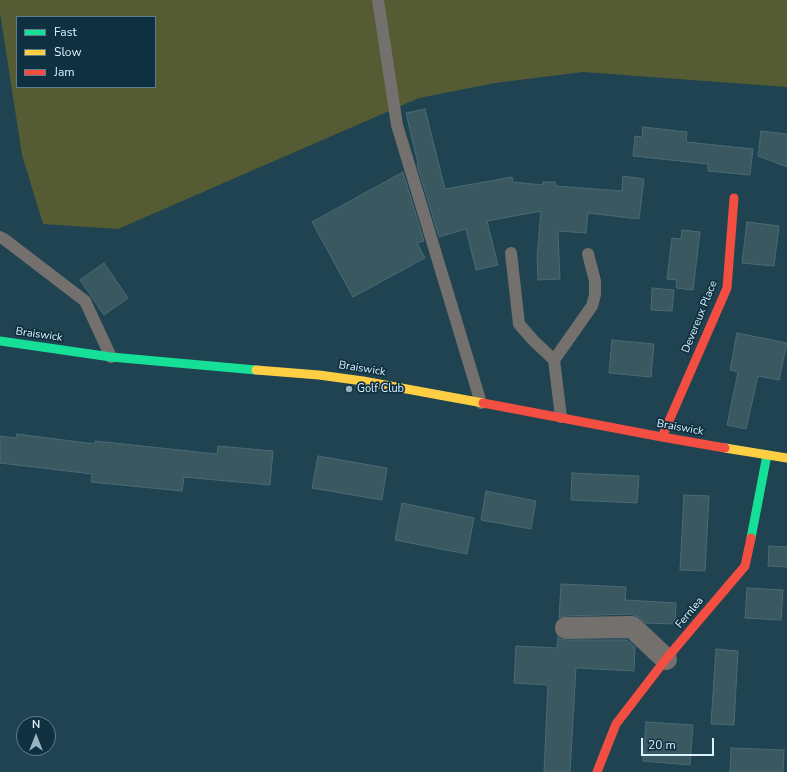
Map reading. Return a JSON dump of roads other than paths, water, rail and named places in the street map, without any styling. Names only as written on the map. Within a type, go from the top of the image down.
[{"type":"main road","name":"Devereux Place","points":[[662,437],[727,288],[734,198]]},
{"type":"main road","name":"Braiswick","points":[[0,341],[111,357],[327,376],[363,381],[662,437],[787,458]]},
{"type":"main road","name":"Fernlea","points":[[597,772],[616,724],[666,659],[745,566],[766,455]]},
{"type":"street","points":[[566,628],[632,627],[666,659]]},
{"type":"lane","points":[[378,0],[398,125],[481,403]]},
{"type":"lane","points":[[0,238],[4,239],[85,301],[111,357]]},
{"type":"lane","points":[[511,253],[520,324],[533,340],[554,360],[561,417]]},
{"type":"lane","points":[[554,360],[592,306],[595,295],[594,281],[588,254]]},
{"type":"place","name":"Golf Club","points":[[349,389]]}]
